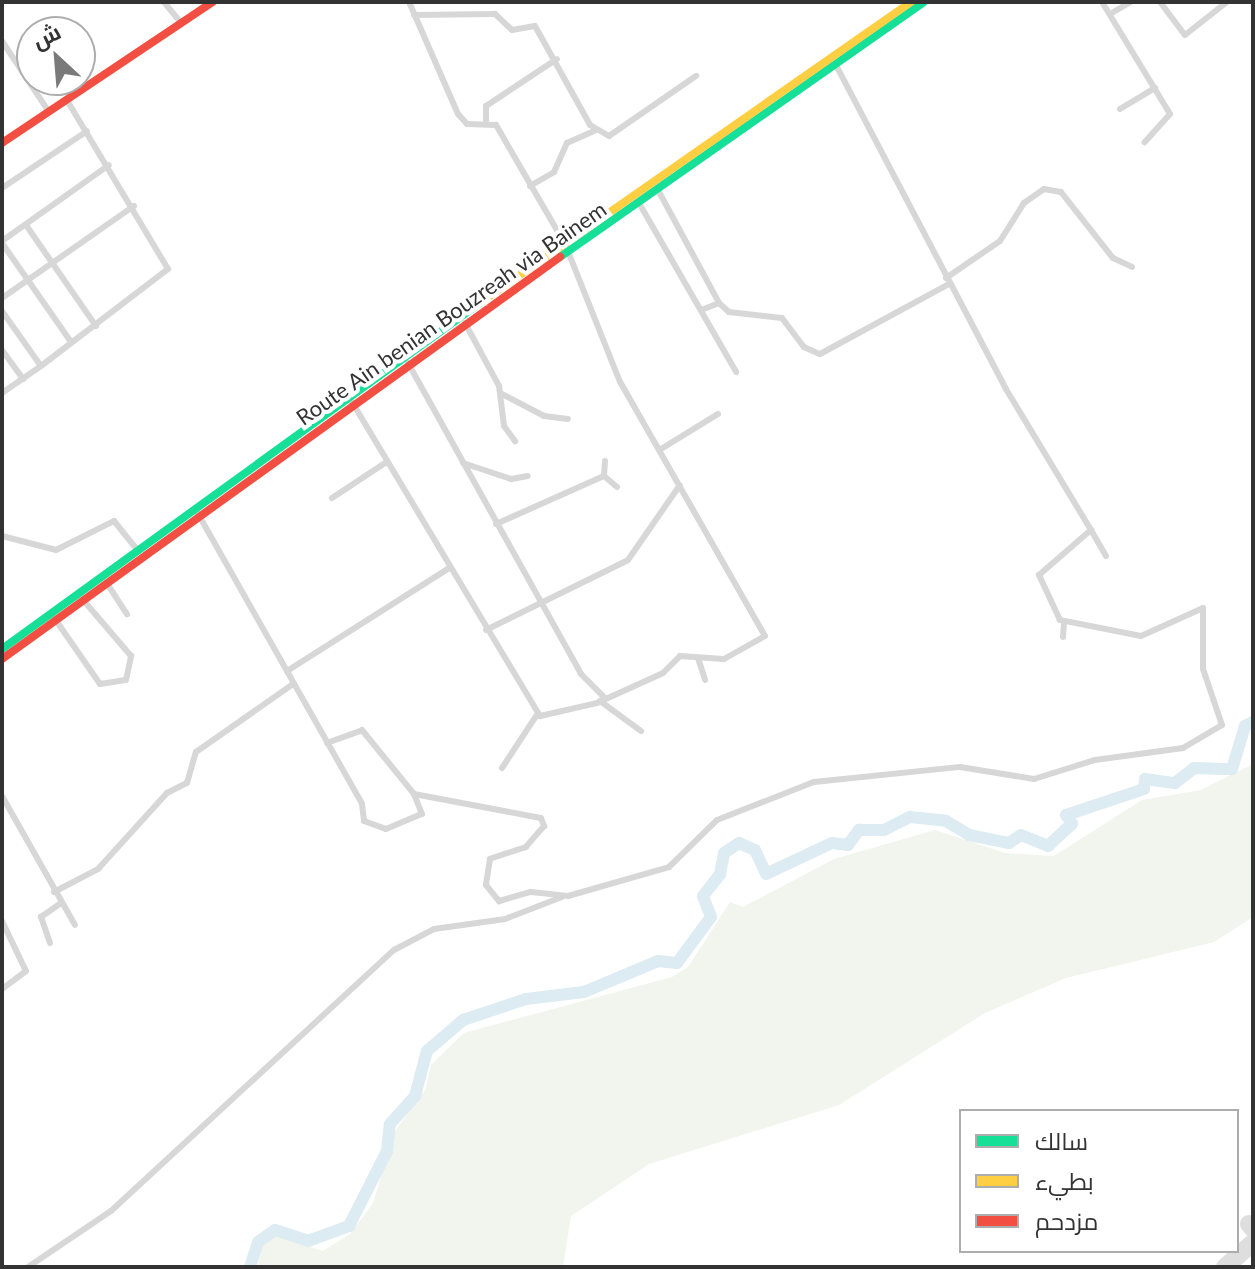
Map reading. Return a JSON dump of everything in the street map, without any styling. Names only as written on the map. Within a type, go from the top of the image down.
[{"type":"main road","points":[[2,143],[213,2]]},
{"type":"main road","name":"Route Ain benian Bouzreah via Bainem","points":[[2,659],[139,554],[199,515],[911,2]]},
{"type":"main road","name":"Route Ain benian Bouzreah via Bainem","points":[[2,649],[108,585],[352,402],[567,248],[658,190],[924,2]]},
{"type":"street","points":[[164,2],[180,22]]},
{"type":"street","points":[[409,2],[463,122],[486,120],[499,129],[567,248],[616,374],[765,636],[724,659],[680,656],[663,673],[603,700],[538,713],[502,768]]},
{"type":"street","points":[[1102,2],[1170,114],[1145,142]]},
{"type":"street","points":[[1110,14],[1131,2]]},
{"type":"street","points":[[1160,2],[1185,35],[1227,2]]},
{"type":"street","points":[[414,15],[495,14],[512,30],[535,26],[596,130],[616,137],[696,76]]},
{"type":"street","points":[[4,47],[49,112]]},
{"type":"street","points":[[486,120],[486,106],[557,59]]},
{"type":"street","points":[[836,65],[947,281],[1106,556]]},
{"type":"street","points":[[1120,109],[1155,88]]},
{"type":"street","points":[[2,393],[96,326],[168,269],[134,206],[67,100]]},
{"type":"street","points":[[530,186],[554,172],[567,143],[596,130]]},
{"type":"street","points":[[2,188],[87,131]]},
{"type":"street","points":[[71,342],[2,242],[109,165]]},
{"type":"street","points":[[658,190],[719,303],[729,312],[785,319],[804,347],[820,354],[947,281],[1000,241],[1024,203],[1044,189],[1061,192],[1113,258],[1132,267]]},
{"type":"street","points":[[639,203],[736,372]]},
{"type":"street","points":[[2,298],[134,206]]},
{"type":"street","points":[[26,225],[96,326]]},
{"type":"street","points":[[701,310],[719,303]]},
{"type":"street","points":[[2,311],[41,366]]},
{"type":"street","points":[[465,323],[502,394],[504,426],[515,441]]},
{"type":"street","points":[[2,350],[23,379]]},
{"type":"street","points":[[408,363],[589,686],[641,731]]},
{"type":"street","points":[[502,394],[544,416],[568,419]]},
{"type":"street","points":[[352,402],[448,569],[538,713]]},
{"type":"street","points":[[661,449],[718,414]]},
{"type":"street","points":[[604,476],[605,461]]},
{"type":"street","points":[[332,498],[385,463]]},
{"type":"street","points":[[463,463],[511,479],[528,476]]},
{"type":"street","points":[[496,524],[604,476]]},
{"type":"street","points":[[604,476],[617,487]]},
{"type":"street","points":[[486,630],[539,599],[628,560],[680,485]]},
{"type":"street","points":[[199,515],[374,828],[422,814],[414,794],[366,732],[327,743]]},
{"type":"street","points":[[2,536],[56,550],[114,521],[139,554]]},
{"type":"street","points":[[1063,637],[1064,622],[1039,575],[1091,530]]},
{"type":"street","points":[[287,671],[448,569]]},
{"type":"street","points":[[108,585],[127,614]]},
{"type":"street","points":[[55,618],[100,684],[126,680],[131,656],[84,601]]},
{"type":"street","points":[[28,1267],[111,1211],[394,950],[434,929],[505,919],[674,864],[717,820],[814,782],[960,767],[1034,779],[1095,760],[1183,748],[1222,725],[1203,669],[1203,608],[1145,636],[1064,622]]},
{"type":"street","points":[[698,658],[705,680]]},
{"type":"street","points":[[54,892],[98,869],[167,793],[187,783],[196,752],[293,684]]},
{"type":"street","points":[[414,794],[541,818],[544,826],[526,847],[490,859],[488,894],[499,901],[531,892],[568,896]]},
{"type":"street","points":[[2,796],[75,925]]},
{"type":"street","points":[[50,943],[41,917],[61,903]]},
{"type":"street","points":[[2,921],[26,971],[2,989]]},
{"type":"shaded area","points":[[1253,764],[1253,917],[1214,942],[1066,978],[985,1013],[839,1105],[649,1164],[571,1216],[563,1267],[258,1267],[263,1243],[276,1236],[323,1251],[350,1234],[373,1203],[395,1131],[425,1090],[431,1065],[464,1033],[672,977],[688,967],[730,902],[743,907],[834,859],[935,830],[1005,853],[1054,856],[1142,800],[1201,790]]},
{"type":"waterway","points":[[250,1267],[258,1242],[275,1230],[308,1241],[349,1226],[387,1151],[390,1124],[415,1096],[427,1051],[463,1020],[526,999],[584,992],[658,961],[677,963],[711,917],[703,896],[720,874],[724,853],[739,843],[755,850],[766,874],[832,843],[848,845],[859,830],[884,830],[910,817],[946,821],[969,835],[1009,843],[1021,835],[1048,846],[1072,824],[1066,815],[1144,789],[1145,779],[1175,783],[1194,768],[1232,769],[1245,726],[1253,722]]},
{"type":"taxiway","points":[[1249,1224],[1253,1229]]},
{"type":"taxiway","points":[[1225,1267],[1253,1243]]},
{"type":"traffic: fast","points":[[560,257],[924,2]]},
{"type":"traffic: fast","points":[[2,649],[484,300]]},
{"type":"traffic: slow","points":[[484,300],[911,2]]},
{"type":"traffic: jam","points":[[2,143],[213,2]]},
{"type":"traffic: jam","points":[[2,659],[560,257]]}]
